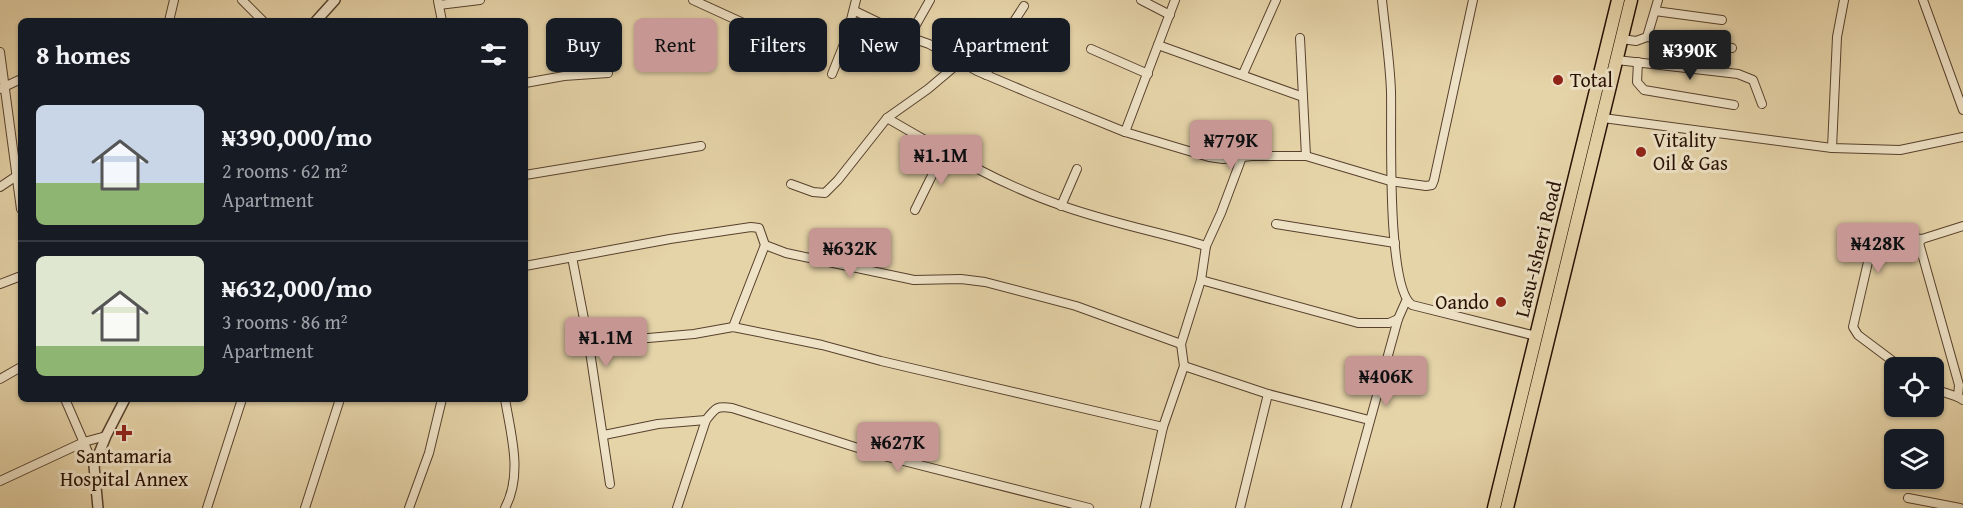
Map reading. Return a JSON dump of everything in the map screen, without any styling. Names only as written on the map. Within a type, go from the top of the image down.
[{"type":"main road","name":"Lasu-Isheri Road","points":[[1494,508],[1618,0]]},
{"type":"main road","name":"Lasu-Isheri Road","points":[[1507,508],[1631,0]]},
{"type":"street","points":[[170,18],[174,0]]},
{"type":"street","points":[[242,0],[260,18]]},
{"type":"street","points":[[319,18],[335,0]]},
{"type":"street","points":[[441,18],[438,2],[480,0]]},
{"type":"street","points":[[693,0],[732,18]]},
{"type":"street","points":[[832,74],[855,11],[856,0]]},
{"type":"street","points":[[920,18],[930,0]]},
{"type":"street","points":[[1141,0],[1170,15]]},
{"type":"street","points":[[1125,132],[1174,0]]},
{"type":"street","points":[[1243,74],[1275,0]]},
{"type":"street","points":[[1382,0],[1390,91],[1390,181],[1395,243],[1402,292],[1406,301],[1412,305],[1536,336]]},
{"type":"street","points":[[980,72],[1125,132],[1209,157],[1223,159],[1306,156],[1390,181],[1426,186],[1432,185],[1434,180],[1473,0]]},
{"type":"street","points":[[1647,37],[1658,0]]},
{"type":"street","points":[[1832,148],[1837,37],[1844,0]]},
{"type":"street","points":[[1923,0],[1963,110]]},
{"type":"street","points":[[986,75],[1004,37],[1024,6]]},
{"type":"street","points":[[855,11],[870,18]]},
{"type":"street","points":[[1655,11],[1722,20]]},
{"type":"street","points":[[1622,39],[1636,41],[1647,37],[1732,48]]},
{"type":"street","points":[[1300,38],[1306,156]]},
{"type":"street","points":[[1158,45],[1303,97]]},
{"type":"street","points":[[1091,49],[1148,74]]},
{"type":"street","points":[[0,52],[2,88],[18,169]]},
{"type":"street","points":[[1617,60],[1738,74],[1752,80],[1762,104]]},
{"type":"street","points":[[1638,62],[1637,82],[1644,90],[1734,105]]},
{"type":"street","points":[[791,184],[813,192],[825,193],[887,118],[948,72]]},
{"type":"street","points":[[528,82],[564,76],[608,73]]},
{"type":"street","points":[[2,88],[18,80]]},
{"type":"street","points":[[887,118],[945,151],[1027,192],[1061,206],[1206,246]]},
{"type":"street","points":[[1603,118],[1832,148],[1900,150],[1963,137]]},
{"type":"street","points":[[528,175],[700,146]]},
{"type":"street","points":[[915,210],[945,151]]},
{"type":"street","points":[[1145,508],[1163,427],[1184,366],[1181,344],[1201,280],[1206,246],[1242,157]]},
{"type":"street","points":[[1061,206],[1077,169]]},
{"type":"street","points":[[0,188],[18,175]]},
{"type":"street","points":[[1276,224],[1395,243]]},
{"type":"street","points":[[1889,357],[1858,335],[1853,327],[1870,249],[1883,242],[1922,239],[1963,226]]},
{"type":"street","points":[[528,265],[751,227],[759,228],[765,245],[733,327]]},
{"type":"street","points":[[1922,239],[1918,243],[1919,248],[1961,398],[1944,392]]},
{"type":"street","points":[[765,245],[786,253],[914,280],[962,279],[985,282],[1076,306],[1181,344]]},
{"type":"street","points":[[572,257],[589,345],[610,484]]},
{"type":"street","points":[[0,284],[18,277]]},
{"type":"street","points":[[1201,280],[1358,323],[1389,324],[1398,319]]},
{"type":"street","points":[[1347,508],[1369,420],[1398,319],[1406,301]]},
{"type":"street","points":[[589,345],[694,334],[733,327],[822,345],[1163,427]]},
{"type":"street","points":[[1184,366],[1268,394],[1369,420]]},
{"type":"street","points":[[0,379],[18,369]]},
{"type":"street","points":[[1240,508],[1268,394]]},
{"type":"street","points":[[66,402],[94,466],[98,508]]},
{"type":"street","points":[[94,466],[123,402]]},
{"type":"street","points":[[207,508],[241,402]]},
{"type":"street","points":[[305,508],[339,402]]},
{"type":"street","points":[[409,508],[429,453],[441,402]]},
{"type":"street","points":[[505,402],[515,467],[514,484],[505,508]]},
{"type":"street","points":[[680,508],[706,420],[719,406],[732,408],[880,455],[1089,508]]},
{"type":"street","points":[[603,435],[658,424],[706,420]]},
{"type":"street","points":[[0,481],[84,441],[106,436]]},
{"type":"street","points":[[1908,498],[1960,508]]},
{"type":"place","name":"Total","points":[[1558,80]]},
{"type":"place","name":"Vitality Oil & Gas","points":[[1641,152]]},
{"type":"place","name":"Oando","points":[[1501,302]]},
{"type":"place","name":"Santamaria Hospital Annex","points":[[124,433]]}]
